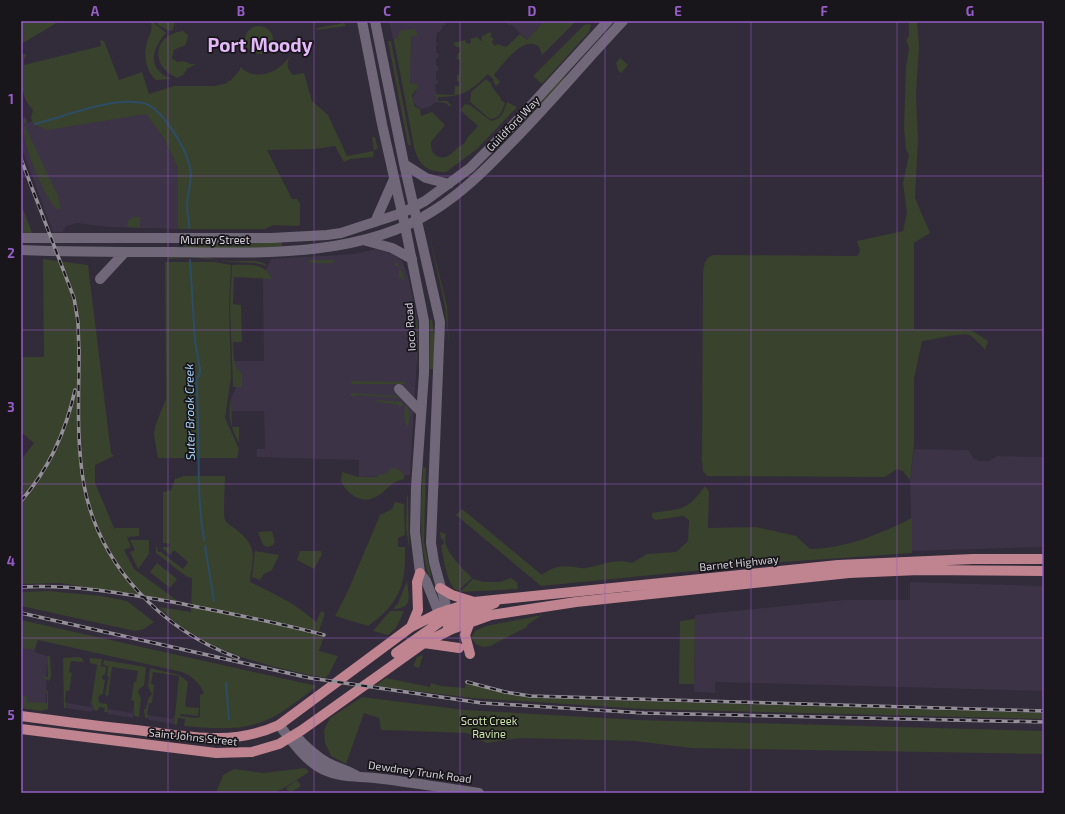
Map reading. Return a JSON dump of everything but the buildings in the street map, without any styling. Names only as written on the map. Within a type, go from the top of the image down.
[{"type":"main road","name":"Ioco Road","points":[[362,21],[424,321],[424,373],[415,532],[420,573],[426,581],[446,620]]},
{"type":"main road","points":[[375,21],[404,164],[439,314],[441,330],[430,527],[432,554],[446,620]]},
{"type":"main road","name":"Guildford Way","points":[[402,213],[449,184],[470,168],[512,126],[608,21]]},
{"type":"main road","name":"Guildford Way","points":[[405,226],[418,220],[449,200],[477,178],[542,112],[623,21]]},
{"type":"main road","points":[[404,164],[426,178],[449,184]]},
{"type":"main road","points":[[375,222],[394,179]]},
{"type":"main road","name":"Murray Street","points":[[21,238],[278,238],[327,235],[402,213]]},
{"type":"main road","name":"Murray Street","points":[[21,250],[125,252],[284,252],[325,247],[363,240],[405,226]]},
{"type":"main road","points":[[363,240],[392,248],[412,260]]},
{"type":"main road","points":[[100,279],[125,252]]},
{"type":"main road","points":[[399,389],[421,412]]},
{"type":"main road","name":"Barnet Highway","points":[[446,620],[474,602],[838,565],[973,559],[1044,559]]},
{"type":"main road","name":"Barnet Highway","points":[[446,620],[470,622],[491,615],[533,608],[849,573],[918,570],[1044,571]]},
{"type":"main road","points":[[411,627],[418,610],[417,582],[420,573]]},
{"type":"main road","points":[[440,588],[474,602]]},
{"type":"main road","points":[[382,668],[446,620],[502,600]]},
{"type":"main road","name":"Saint Johns Street","points":[[21,716],[198,738],[223,739],[248,736],[282,723],[411,627],[446,620]]},
{"type":"main road","name":"Saint Johns Street","points":[[21,728],[231,754],[260,750],[292,736],[382,668],[424,643],[446,620]]},
{"type":"main road","points":[[470,622],[465,635],[470,654]]},
{"type":"main road","points":[[424,643],[459,648]]},
{"type":"main road","name":"Dewdney Trunk Road","points":[[282,723],[292,736],[327,762],[348,770],[357,776],[478,793]]},
{"type":"shaded area","points":[[389,21],[448,21],[445,22],[446,25],[444,25],[440,32],[437,32],[436,42],[439,45],[436,45],[436,53],[439,54],[438,58],[436,58],[436,66],[438,66],[438,71],[436,71],[436,80],[438,80],[438,84],[435,84],[437,102],[429,107],[421,109],[415,105],[412,99],[417,89],[403,83]]},
{"type":"shaded area","points":[[508,21],[544,21],[527,40],[511,24],[509,26],[507,23]]},
{"type":"shaded area","points":[[146,112],[163,137],[178,168],[178,229],[108,227],[77,223],[66,226],[63,232],[53,232],[21,146],[21,129],[23,118],[25,117],[28,123],[32,121],[33,124]]},
{"type":"shaded area","points":[[376,249],[393,254],[402,261],[408,276],[418,322],[410,475],[359,477],[359,460],[257,457],[257,449],[265,449],[264,411],[231,411],[231,399],[242,374],[236,368],[234,361],[264,361],[263,277],[271,259],[354,254]]},
{"type":"shaded area","points":[[914,449],[968,450],[974,459],[981,461],[989,461],[997,456],[1044,457],[1044,547],[912,551],[910,480]]},
{"type":"shaded area","points":[[910,582],[1044,586],[1044,691],[715,682],[715,693],[694,692],[695,615],[844,600],[910,600]]},
{"type":"shaded area","points":[[21,649],[35,649],[34,652],[47,656],[46,708],[44,710],[21,708]]},
{"type":"shaded area","points":[[67,703],[91,707],[91,704],[93,704],[92,712],[66,708]]},
{"type":"shaded area","points":[[108,709],[132,713],[134,709],[133,718],[107,714]]},
{"type":"shaded area","points":[[149,715],[173,719],[175,715],[174,724],[148,720]]},
{"type":"green space","points":[[21,21],[63,21],[58,22],[23,43],[21,42]]},
{"type":"green space","points":[[156,21],[175,21],[173,30],[169,31],[158,25]]},
{"type":"green space","points":[[544,21],[576,21],[542,55],[539,47],[533,44],[527,44],[514,52],[494,75],[500,82],[496,86],[493,81],[494,80],[488,74],[466,92],[454,96],[438,97],[438,101],[447,101],[451,105],[450,107],[446,103],[437,102],[435,94],[454,95],[455,86],[459,86],[457,75],[459,75],[460,60],[457,59],[458,53],[460,53],[460,47],[456,47],[453,43],[465,40],[466,43],[469,44],[471,42],[470,39],[477,37],[481,41],[482,36],[490,32],[492,34],[490,36],[494,39],[492,42],[495,46],[497,44],[506,47],[520,34],[527,40]]},
{"type":"green space","points":[[906,21],[917,21],[919,46],[916,95],[918,139],[915,198],[930,233],[914,243],[914,329],[971,330],[988,341],[985,350],[971,336],[967,335],[955,335],[922,341],[914,379],[914,444],[910,480],[903,471],[897,469],[885,477],[707,476],[703,471],[702,460],[703,274],[705,263],[710,256],[713,255],[857,256],[860,251],[857,241],[903,231],[907,213],[903,183],[909,155],[906,149],[904,128],[906,68],[909,48],[906,40],[909,36],[909,23]]},
{"type":"green space","points":[[151,23],[154,23],[166,33],[157,46],[154,59],[155,65],[158,71],[172,79],[156,80],[150,73],[146,63],[145,52],[151,31]]},
{"type":"green space","points":[[344,23],[346,26],[316,30],[317,28]]},
{"type":"green space","points":[[584,25],[591,25],[589,32],[542,84],[533,76]]},
{"type":"green space","points":[[259,26],[269,30],[273,40],[269,50],[259,54],[249,50],[245,40],[249,30]]},
{"type":"green space","points":[[415,29],[418,36],[411,36],[410,83],[417,84],[417,89],[412,95],[414,106],[420,109],[421,116],[432,112],[445,125],[431,142],[432,150],[435,155],[441,157],[448,156],[464,144],[478,126],[460,110],[465,104],[470,105],[491,121],[500,117],[507,102],[517,107],[477,149],[446,172],[434,171],[425,167],[418,159],[414,147],[394,40],[399,35],[399,31]]},
{"type":"green space","points":[[183,31],[188,35],[186,43],[184,46],[174,50],[172,58],[177,62],[183,61],[196,64],[187,69],[183,75],[177,78],[168,73],[162,66],[159,59],[159,51],[161,44],[166,38],[173,33]]},
{"type":"green space","points":[[100,40],[104,41],[119,80],[142,72],[149,94],[174,86],[214,86],[228,83],[227,81],[230,81],[240,70],[240,67],[253,74],[267,74],[280,67],[290,56],[288,64],[289,71],[293,75],[304,73],[312,101],[328,115],[347,156],[374,151],[373,157],[350,159],[344,162],[335,146],[315,149],[267,150],[292,199],[297,199],[300,204],[300,225],[273,225],[265,229],[178,229],[178,168],[163,137],[146,114],[47,130],[33,124],[31,118],[33,110],[25,98],[22,85],[21,57],[23,54],[27,54],[24,59],[24,65],[101,46]]},
{"type":"green space","points":[[388,41],[391,41],[411,145],[408,145]]},
{"type":"green space","points":[[620,58],[628,65],[621,73],[618,70],[616,63]]},
{"type":"green space","points":[[563,74],[565,76],[564,80],[493,153]]},
{"type":"green space","points":[[486,79],[492,84],[491,86],[501,98],[500,99],[505,103],[500,114],[493,119],[490,119],[470,102],[471,92]]},
{"type":"green space","points":[[25,117],[27,122],[24,124],[58,196],[61,209],[56,209],[51,202],[33,164],[24,136],[23,125]]},
{"type":"green space","points":[[372,137],[375,137],[378,149],[374,150]]},
{"type":"green space","points":[[21,204],[33,235],[21,235]]},
{"type":"green space","points":[[131,217],[140,217],[140,228],[127,227],[128,220],[131,220]]},
{"type":"green space","points":[[428,229],[447,306],[449,346],[445,306]]},
{"type":"green space","points":[[282,241],[282,246],[260,248],[185,248],[183,246],[185,242]]},
{"type":"green space","points":[[168,257],[176,257],[191,258],[168,259]]},
{"type":"green space","points":[[203,257],[219,260],[200,258],[191,258]]},
{"type":"green space","points":[[43,259],[88,265],[111,453],[114,456],[95,465],[95,483],[115,530],[115,528],[139,528],[139,536],[127,537],[131,547],[124,550],[134,569],[178,601],[60,583],[21,584],[21,460],[34,443],[21,432],[21,357],[44,357]]},
{"type":"green space","points":[[219,260],[255,261],[268,266],[255,263]]},
{"type":"green space","points":[[309,260],[333,260],[333,263],[310,263]]},
{"type":"green space","points":[[165,262],[214,262],[231,265],[229,305],[231,377],[225,418],[239,449],[237,458],[158,458],[154,435],[155,426],[166,399]]},
{"type":"green space","points":[[395,263],[398,263],[405,279],[399,278],[399,266],[395,266]]},
{"type":"green space","points":[[232,265],[250,265],[261,267],[272,279],[234,277],[233,304],[241,305],[242,342],[233,342],[235,363],[242,374],[242,387],[233,387],[230,305]]},
{"type":"green space","points":[[415,312],[418,331],[416,372],[417,339]]},
{"type":"green space","points":[[432,319],[435,343],[434,369],[429,369],[430,320]]},
{"type":"green space","points":[[351,381],[405,382],[405,384],[351,384]]},
{"type":"green space","points":[[351,393],[397,396],[402,398],[357,395],[351,396]]},
{"type":"green space","points":[[231,399],[232,427],[230,422],[229,411]]},
{"type":"green space","points":[[376,400],[402,402],[402,406],[399,408],[399,405],[377,402]]},
{"type":"green space","points":[[406,405],[410,413],[408,427],[404,417]]},
{"type":"green space","points":[[232,427],[239,427],[239,443],[234,432]]},
{"type":"green space","points":[[423,467],[426,468],[424,542],[431,576],[429,577],[423,550],[421,522]]},
{"type":"green space","points":[[396,468],[403,473],[405,479],[400,480],[368,500],[357,498],[344,487],[341,482],[342,472],[358,477],[377,477],[378,475],[387,473],[390,469]]},
{"type":"green space","points":[[184,476],[225,476],[224,517],[227,523],[245,538],[252,549],[253,561],[250,582],[293,604],[316,622],[321,611],[325,613],[319,631],[325,633],[319,651],[338,656],[329,674],[325,678],[280,668],[236,655],[194,635],[159,607],[191,612],[192,578],[187,577],[156,553],[157,547],[158,552],[161,552],[183,569],[188,562],[174,550],[170,555],[163,549],[163,547],[169,547],[170,544],[163,543],[163,492],[171,490],[175,479]]},
{"type":"green space","points":[[705,486],[709,492],[708,528],[756,527],[796,536],[810,549],[850,543],[875,535],[912,518],[912,553],[783,562],[541,586],[456,515],[462,509],[542,575],[553,568],[569,566],[585,568],[620,561],[632,563],[647,554],[676,552],[688,541],[689,520],[683,516],[656,520],[652,518],[652,513],[677,509],[688,505]]},
{"type":"green space","points":[[407,493],[408,498],[409,548],[406,527]]},
{"type":"green space","points":[[395,502],[404,504],[405,535],[398,538],[398,547],[405,547],[405,560],[402,583],[399,592],[394,601],[379,618],[368,626],[335,616],[347,593],[380,515],[392,509]]},
{"type":"green space","points":[[272,531],[275,542],[273,545],[267,547],[263,545],[258,532]]},
{"type":"green space","points":[[440,532],[446,534],[446,545],[451,555],[472,578],[458,591],[454,588],[448,578],[441,545],[444,544],[443,539],[441,539]]},
{"type":"green space","points":[[130,540],[149,540],[149,554],[138,569],[130,552],[135,550]]},
{"type":"green space","points":[[255,551],[279,555],[272,570],[264,574],[260,580],[252,577]]},
{"type":"green space","points":[[300,551],[321,551],[322,554],[314,569],[297,560]]},
{"type":"green space","points":[[157,563],[177,579],[170,588],[150,572]]},
{"type":"green space","points":[[511,578],[517,582],[518,589],[460,592],[473,579],[483,582],[500,582]]},
{"type":"green space","points":[[407,581],[409,597],[407,604],[404,607],[393,609],[398,603]]},
{"type":"green space","points":[[48,591],[102,596],[127,601],[154,622],[144,629],[135,631],[21,606],[21,592]]},
{"type":"green space","points":[[390,611],[404,611],[396,628],[388,635],[373,631]]},
{"type":"green space","points":[[542,615],[527,625],[527,627],[490,646],[484,647],[477,645],[471,638],[475,631],[486,626]]},
{"type":"green space","points":[[695,619],[694,684],[679,684],[680,621]]},
{"type":"green space","points":[[21,620],[317,686],[280,713],[257,723],[234,728],[184,726],[185,719],[178,718],[177,725],[174,724],[179,676],[153,672],[151,684],[154,685],[152,703],[149,703],[148,718],[145,718],[144,709],[146,709],[148,699],[152,694],[148,687],[150,668],[179,675],[188,682],[185,705],[186,707],[199,708],[198,716],[181,714],[180,716],[195,718],[200,717],[200,695],[204,693],[195,680],[182,672],[38,640],[35,649],[21,649]]},
{"type":"green space","points":[[423,655],[419,668],[413,666],[417,657]]},
{"type":"green space","points":[[47,656],[50,656],[51,677],[49,681],[42,677],[48,677]]},
{"type":"green space","points":[[63,658],[82,658],[84,662],[71,661],[69,672],[72,673],[69,691],[66,691],[66,708],[64,708]]},
{"type":"green space","points":[[89,658],[102,659],[101,666],[106,667],[105,675],[103,675],[102,679],[105,680],[103,694],[99,696],[98,699],[100,703],[107,704],[108,712],[104,712],[105,708],[99,707],[98,711],[93,710],[93,704],[91,704],[97,665],[90,663]]},
{"type":"green space","points":[[104,660],[146,667],[144,686],[140,688],[138,692],[141,699],[139,717],[134,716],[134,701],[131,700],[134,682],[136,682],[138,671],[112,667],[108,697],[105,694],[109,677],[107,676],[108,666],[103,665]]},
{"type":"green space","points":[[386,678],[430,687],[431,683],[441,686],[465,688],[466,683],[496,691],[540,698],[1044,713],[1044,719],[645,709],[472,698],[375,686]]},
{"type":"green space","points":[[43,691],[48,691],[48,709],[41,711],[21,708],[21,696],[27,696],[27,702],[47,703],[47,692]]},
{"type":"green space","name":"Scott Creek Ravine","points":[[362,697],[465,710],[639,720],[1044,731],[1044,754],[691,748],[635,741],[521,738],[486,743],[467,733],[381,730],[379,718],[364,713],[346,764],[331,756],[325,743],[324,730],[330,718]]},
{"type":"green space","points":[[305,768],[309,772],[284,788],[273,793],[216,793],[223,775],[234,769],[263,773]]},
{"type":"green space","points":[[297,780],[301,786],[290,793],[286,788]]},
{"type":"waterway","name":"Suter Brook Creek","points":[[35,124],[103,105],[130,102],[142,103],[150,106],[172,129],[188,159],[191,172],[187,207],[189,228]]},
{"type":"waterway","name":"Suter Brook Creek","points":[[190,260],[195,341],[200,370],[199,376],[196,379],[199,480],[201,520],[204,540]]},
{"type":"waterway","name":"Suter Brook Creek","points":[[205,546],[214,601]]},
{"type":"waterway","name":"Suter Brook Creek","points":[[226,683],[229,719]]},
{"type":"railway","points":[[21,159],[74,298],[78,322],[79,355]]},
{"type":"railway","points":[[79,349],[78,417],[81,468],[92,515],[104,542],[119,568],[138,591],[160,612],[184,631],[210,646],[238,658]]},
{"type":"railway","points":[[21,501],[40,476],[55,449],[67,420],[75,390]]},
{"type":"railway","points":[[21,587],[41,586],[81,588],[120,593],[233,614],[324,635]]},
{"type":"railway","points":[[21,613],[310,678],[482,703],[644,713],[1044,722]]},
{"type":"railway","points":[[467,682],[505,692],[530,696],[1044,711]]},
{"type":"district","name":"Port Moody","points":[[260,45]]}]
